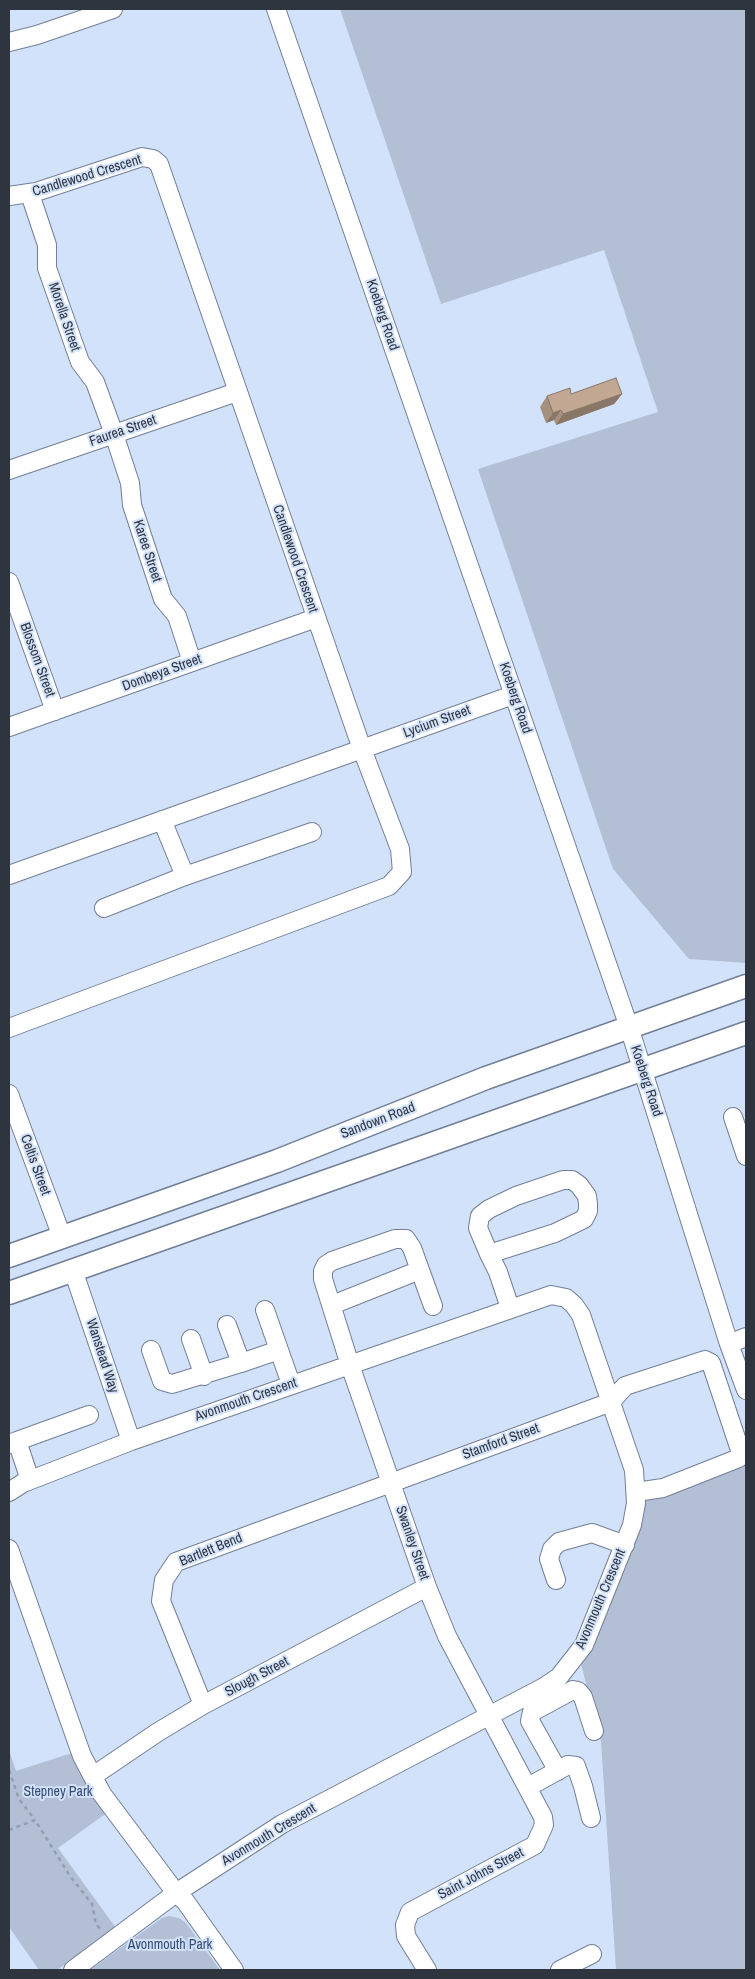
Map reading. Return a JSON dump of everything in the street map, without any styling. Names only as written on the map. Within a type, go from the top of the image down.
[{"type":"main road","name":"Sandown Road","points":[[9,1256],[277,1161],[486,1078],[593,1042],[629,1027],[746,986]]},
{"type":"main road","points":[[9,1294],[746,1034]]},
{"type":"street","points":[[9,42],[37,35],[113,9]]},
{"type":"street","name":"Koeberg Road","points":[[276,9],[629,1027],[729,1344],[746,1390]]},
{"type":"street","name":"Candlewood Crescent","points":[[9,196],[30,194],[142,157],[159,164],[236,392],[362,749],[400,849],[402,872],[389,886],[9,1028]]},
{"type":"street","name":"Morella Street","points":[[30,194],[47,245],[47,268],[80,362],[95,382],[114,434]]},
{"type":"street","name":"Faurea Street","points":[[9,470],[236,392]]},
{"type":"street","name":"Karee Street","points":[[114,434],[130,483],[132,505],[163,599],[177,616],[192,662]]},
{"type":"street","name":"Blossom Street","points":[[9,582],[14,612],[55,711]]},
{"type":"street","name":"Dombeya Street","points":[[9,727],[316,618]]},
{"type":"street","name":"Lycium Street","points":[[362,749],[513,695]]},
{"type":"street","points":[[9,875],[362,749]]},
{"type":"street","points":[[162,820],[185,876]]},
{"type":"street","points":[[104,908],[185,876],[312,832]]},
{"type":"street","name":"Celtis Street","points":[[9,1094],[62,1237]]},
{"type":"street","points":[[733,1117],[746,1156]]},
{"type":"street","points":[[489,1254],[574,1225],[584,1219],[588,1211],[587,1196],[579,1185],[572,1180],[562,1180],[489,1209],[480,1216],[478,1228],[510,1308]]},
{"type":"street","name":"Swanley Street","points":[[420,1270],[410,1244],[406,1239],[400,1238],[332,1261],[326,1265],[323,1271],[323,1279],[350,1365],[427,1587],[447,1636],[489,1715]]},
{"type":"street","name":"Wanstead Way","points":[[73,1270],[131,1441]]},
{"type":"street","points":[[332,1305],[420,1270],[433,1306]]},
{"type":"street","name":"Avonmouth Crescent","points":[[9,1492],[30,1480],[131,1441],[510,1308],[551,1296],[566,1298],[574,1305],[581,1316],[634,1470],[636,1492],[632,1525],[584,1646],[559,1676],[544,1687],[282,1824],[176,1893],[73,1970]]},
{"type":"street","points":[[265,1310],[291,1384]]},
{"type":"street","points":[[227,1325],[241,1363]]},
{"type":"street","points":[[729,1344],[746,1337]]},
{"type":"street","points":[[192,1339],[204,1376]]},
{"type":"street","points":[[151,1350],[162,1380],[168,1384],[177,1384],[279,1350]]},
{"type":"street","points":[[611,1402],[625,1386],[705,1360],[711,1363],[741,1453],[739,1458],[663,1488],[636,1492]]},
{"type":"street","name":"Stamford Street","points":[[390,1482],[611,1402]]},
{"type":"street","points":[[30,1480],[13,1443],[89,1415]]},
{"type":"street","name":"Bartlett Bend","points":[[203,1706],[161,1601],[164,1580],[171,1568],[182,1559],[390,1482]]},
{"type":"street","points":[[556,1580],[550,1559],[552,1549],[559,1542],[592,1533],[624,1545]]},
{"type":"street","points":[[9,1549],[82,1756],[102,1794],[176,1893],[185,1902],[234,1970]]},
{"type":"street","name":"Slough Street","points":[[93,1776],[158,1732],[203,1706],[427,1587]]},
{"type":"street","points":[[558,1771],[530,1721],[532,1712],[573,1690],[578,1691],[584,1697],[594,1731]]},
{"type":"street","name":"Saint Johns Street","points":[[427,1970],[406,1936],[405,1925],[408,1915],[535,1844],[543,1831],[543,1817],[489,1715]]},
{"type":"street","points":[[528,1787],[568,1765],[576,1766],[584,1786],[591,1818]]},
{"type":"street","points":[[560,1970],[592,1954]]},
{"type":"path","points":[[9,1770],[19,1799],[35,1820],[70,1876],[92,1904],[96,1924],[112,1942]]},
{"type":"path","points":[[9,1830],[35,1820]]},
{"type":"green space","points":[[340,9],[746,9],[746,963],[689,959],[613,869],[478,469],[658,412],[604,250],[441,304]]},
{"type":"green space","points":[[746,1465],[746,1970],[616,1970],[601,1741],[580,1660],[644,1500]]},
{"type":"green space","name":"Stepney Park","points":[[9,1750],[16,1771],[75,1752],[108,1812],[58,1848],[116,1928],[57,1970],[39,1970],[9,1927]]},
{"type":"green space","name":"Avonmouth Park","points":[[169,1916],[179,1918],[186,1923],[220,1970],[90,1970],[162,1918]]},
{"type":"building","points":[[616,378],[622,394],[563,414],[561,410],[553,413],[547,396],[570,388],[571,394]]}]
